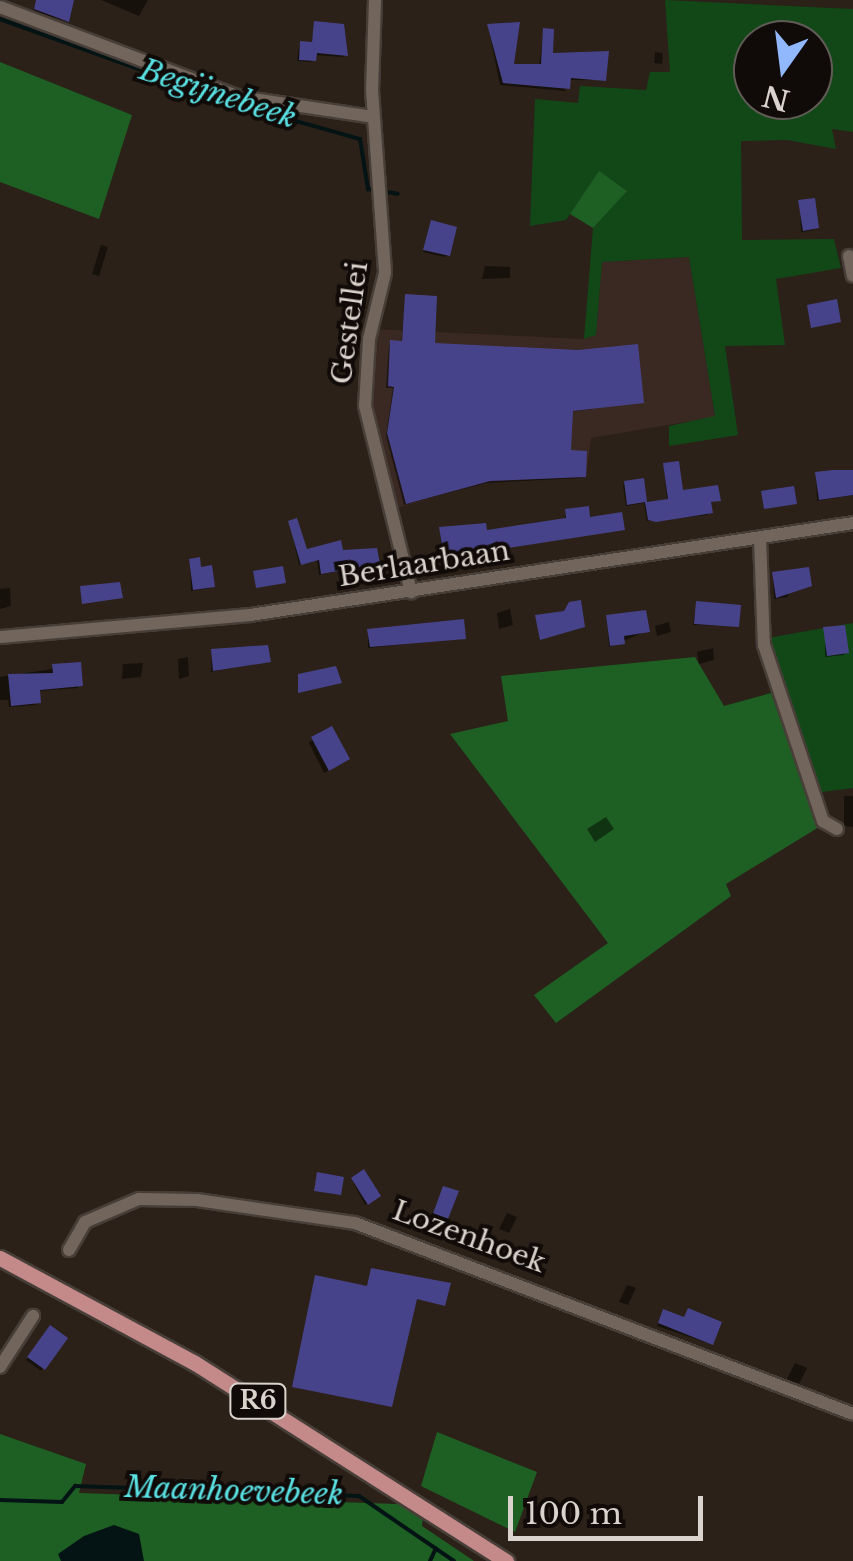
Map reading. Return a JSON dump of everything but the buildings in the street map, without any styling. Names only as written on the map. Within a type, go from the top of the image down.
[{"type":"main road","name":"R6","points":[[0,1258],[195,1362],[506,1561]]},
{"type":"street","name":"Gestellei","points":[[375,0],[374,117],[385,272],[368,339],[365,406],[410,592]]},
{"type":"street","points":[[0,7],[240,97],[374,117]]},
{"type":"street","points":[[849,256],[853,276]]},
{"type":"street","name":"Berlaarbaan","points":[[0,637],[230,617],[853,523]]},
{"type":"street","points":[[760,538],[764,644],[824,821],[837,828]]},
{"type":"street","name":"Lozenhoek","points":[[69,1250],[85,1222],[139,1199],[213,1202],[355,1222],[853,1414]]},
{"type":"street","points":[[0,1367],[34,1316]]},
{"type":"shaded area","points":[[689,257],[715,417],[591,438],[586,477],[488,482],[390,510],[365,406],[372,329],[584,339],[596,335],[602,262]]},
{"type":"shaded area","points":[[114,1525],[139,1534],[144,1561],[61,1561],[58,1554],[84,1536]]},
{"type":"green space","points":[[665,0],[853,9],[853,132],[832,129],[836,149],[787,140],[741,141],[742,240],[834,239],[841,268],[776,279],[785,345],[725,346],[738,435],[669,446],[669,426],[715,416],[689,257],[602,262],[596,335],[584,339],[593,228],[626,190],[599,172],[566,220],[530,226],[535,99],[578,103],[580,86],[646,90],[650,72],[670,72]]},
{"type":"green space","points":[[0,62],[132,115],[99,219],[0,182]]},
{"type":"green space","points":[[599,171],[627,191],[593,228],[570,214]]},
{"type":"green space","points":[[853,623],[853,788],[807,794],[771,693],[779,691],[764,645],[773,637]]},
{"type":"green space","points":[[695,657],[724,706],[771,693],[819,827],[726,884],[731,896],[556,1023],[534,995],[608,943],[450,734],[508,721],[501,676]]},
{"type":"green space","points":[[437,1432],[537,1472],[515,1532],[421,1486]]},
{"type":"green space","points":[[0,1434],[86,1464],[79,1493],[424,1505],[422,1526],[474,1561],[0,1561]]},
{"type":"waterway","name":"Begijnebeek","points":[[0,19],[236,104],[360,139],[368,189],[398,194]]},
{"type":"waterway","name":"Maanhoevebeek","points":[[0,1500],[62,1502],[75,1486],[359,1496],[454,1561]]},
{"type":"waterway","points":[[430,1561],[436,1548]]}]
